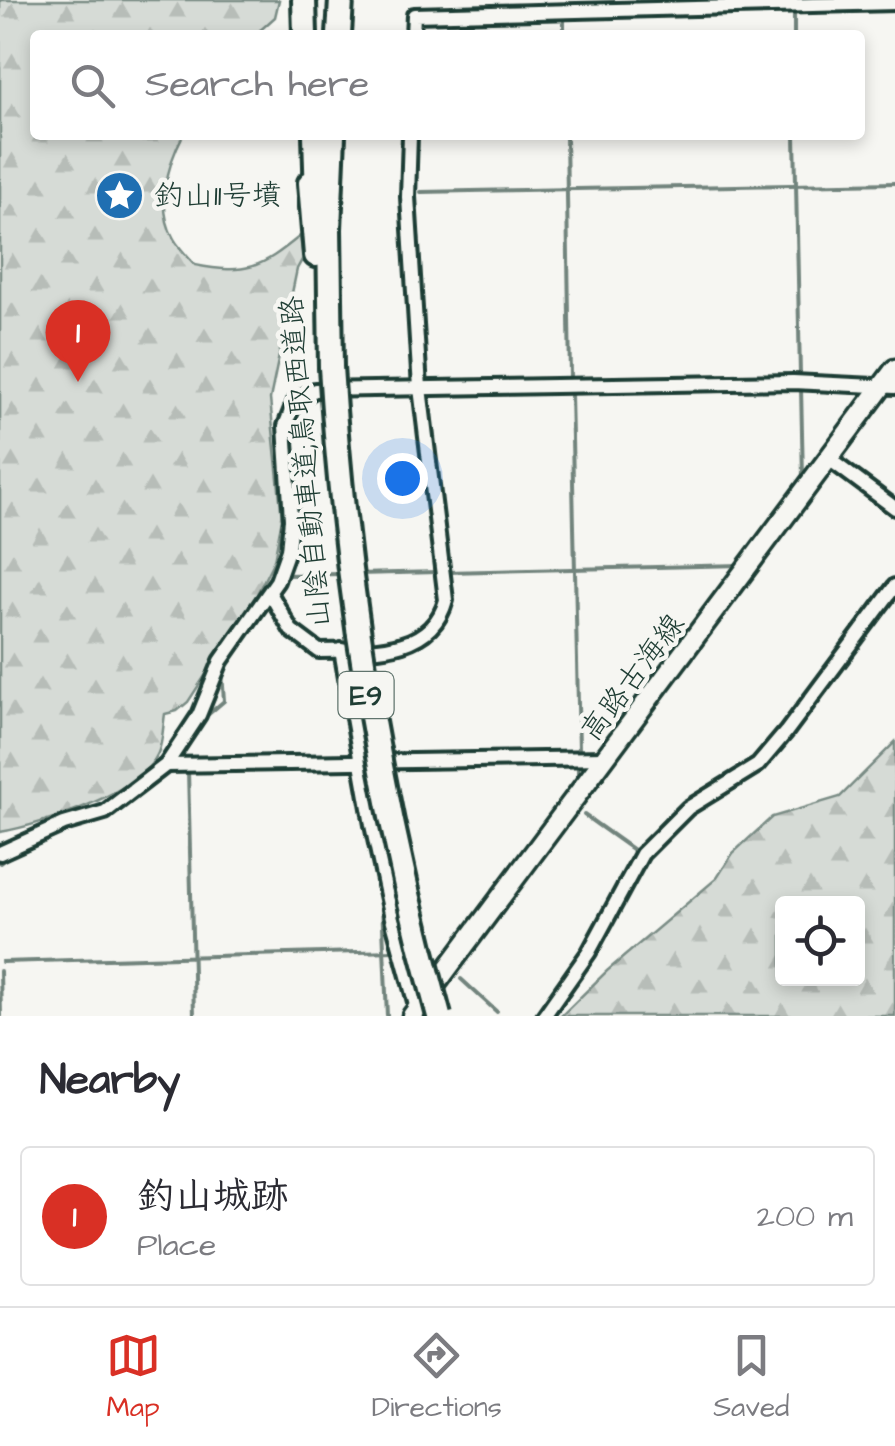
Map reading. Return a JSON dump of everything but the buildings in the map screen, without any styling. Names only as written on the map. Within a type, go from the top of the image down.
[{"type":"highway","points":[[304,0],[305,30]]},
{"type":"highway","points":[[317,0],[317,30]]},
{"type":"highway","points":[[339,30],[341,0]]},
{"type":"highway","points":[[308,140],[321,304]]},
{"type":"highway","name":"山陰自動車道;鳥取西道路","points":[[316,140],[327,367]]},
{"type":"highway","name":"山陰自動車道;鳥取西道路","points":[[333,140],[327,367],[330,472],[359,706],[424,1014]]},
{"type":"main road","name":"高路古海線","points":[[424,1014],[605,758],[829,459],[888,387],[895,370]]},
{"type":"street","points":[[413,30],[415,0]]},
{"type":"street","points":[[414,15],[895,2]]},
{"type":"street","points":[[270,593],[291,630],[319,650],[402,646],[424,636],[442,613],[446,600],[420,388],[408,197],[410,140]]},
{"type":"street","points":[[0,853],[64,824],[105,812],[166,765],[199,715],[220,661],[270,593],[288,550],[292,499],[284,426],[295,401],[315,390],[776,382],[888,387]]},
{"type":"street","points":[[829,459],[895,508]]},
{"type":"street","points":[[544,1016],[588,952],[642,854],[688,808],[758,765],[895,586]]},
{"type":"street","points":[[341,650],[359,762],[392,918],[424,1014]]},
{"type":"street","points":[[166,765],[605,758]]},
{"type":"green space","points":[[0,0],[279,0],[275,17],[261,30],[30,30],[30,140],[181,140],[168,173],[166,214],[174,239],[195,265],[227,269],[252,266],[300,236],[303,258],[297,269],[270,399],[282,519],[274,560],[253,602],[188,702],[165,714],[160,749],[148,768],[88,805],[0,832]]},
{"type":"green space","points":[[895,742],[895,1016],[561,1016],[607,971],[717,878],[733,853],[772,817],[840,797]]},
{"type":"waterway","points":[[794,12],[794,30]]},
{"type":"waterway","points":[[564,17],[564,30]]},
{"type":"waterway","points":[[566,140],[570,377]]},
{"type":"waterway","points":[[795,140],[800,375]]},
{"type":"waterway","points":[[421,192],[895,183]]},
{"type":"waterway","points":[[526,380],[791,376]]},
{"type":"waterway","points":[[801,388],[803,478]]},
{"type":"waterway","points":[[571,394],[579,749]]},
{"type":"waterway","points":[[292,423],[296,529]]},
{"type":"waterway","points":[[447,572],[742,565]]},
{"type":"waterway","points":[[357,574],[438,572]]},
{"type":"waterway","points":[[284,575],[343,574]]},
{"type":"waterway","points":[[249,631],[270,603]]},
{"type":"waterway","points":[[820,677],[839,647]]},
{"type":"waterway","points":[[204,718],[224,701],[222,672]]},
{"type":"waterway","points":[[503,753],[579,751]]},
{"type":"waterway","points":[[578,763],[578,781]]},
{"type":"waterway","points":[[188,770],[194,1016]]},
{"type":"waterway","points":[[116,811],[168,771]]},
{"type":"waterway","points":[[675,811],[679,808]]},
{"type":"waterway","points":[[584,815],[636,852],[650,835]]},
{"type":"waterway","points":[[656,829],[667,817]]},
{"type":"waterway","points":[[0,863],[11,854]]},
{"type":"waterway","points":[[382,903],[387,1016]]},
{"type":"waterway","points":[[2,962],[394,951]]},
{"type":"waterway","points":[[0,971],[1,1016]]},
{"type":"waterway","points":[[461,979],[497,1012]]},
{"type":"place","name":"釣山11号墳","points":[[119,195]]},
{"type":"place","name":"釣山城跡","points":[[78,382]]}]
